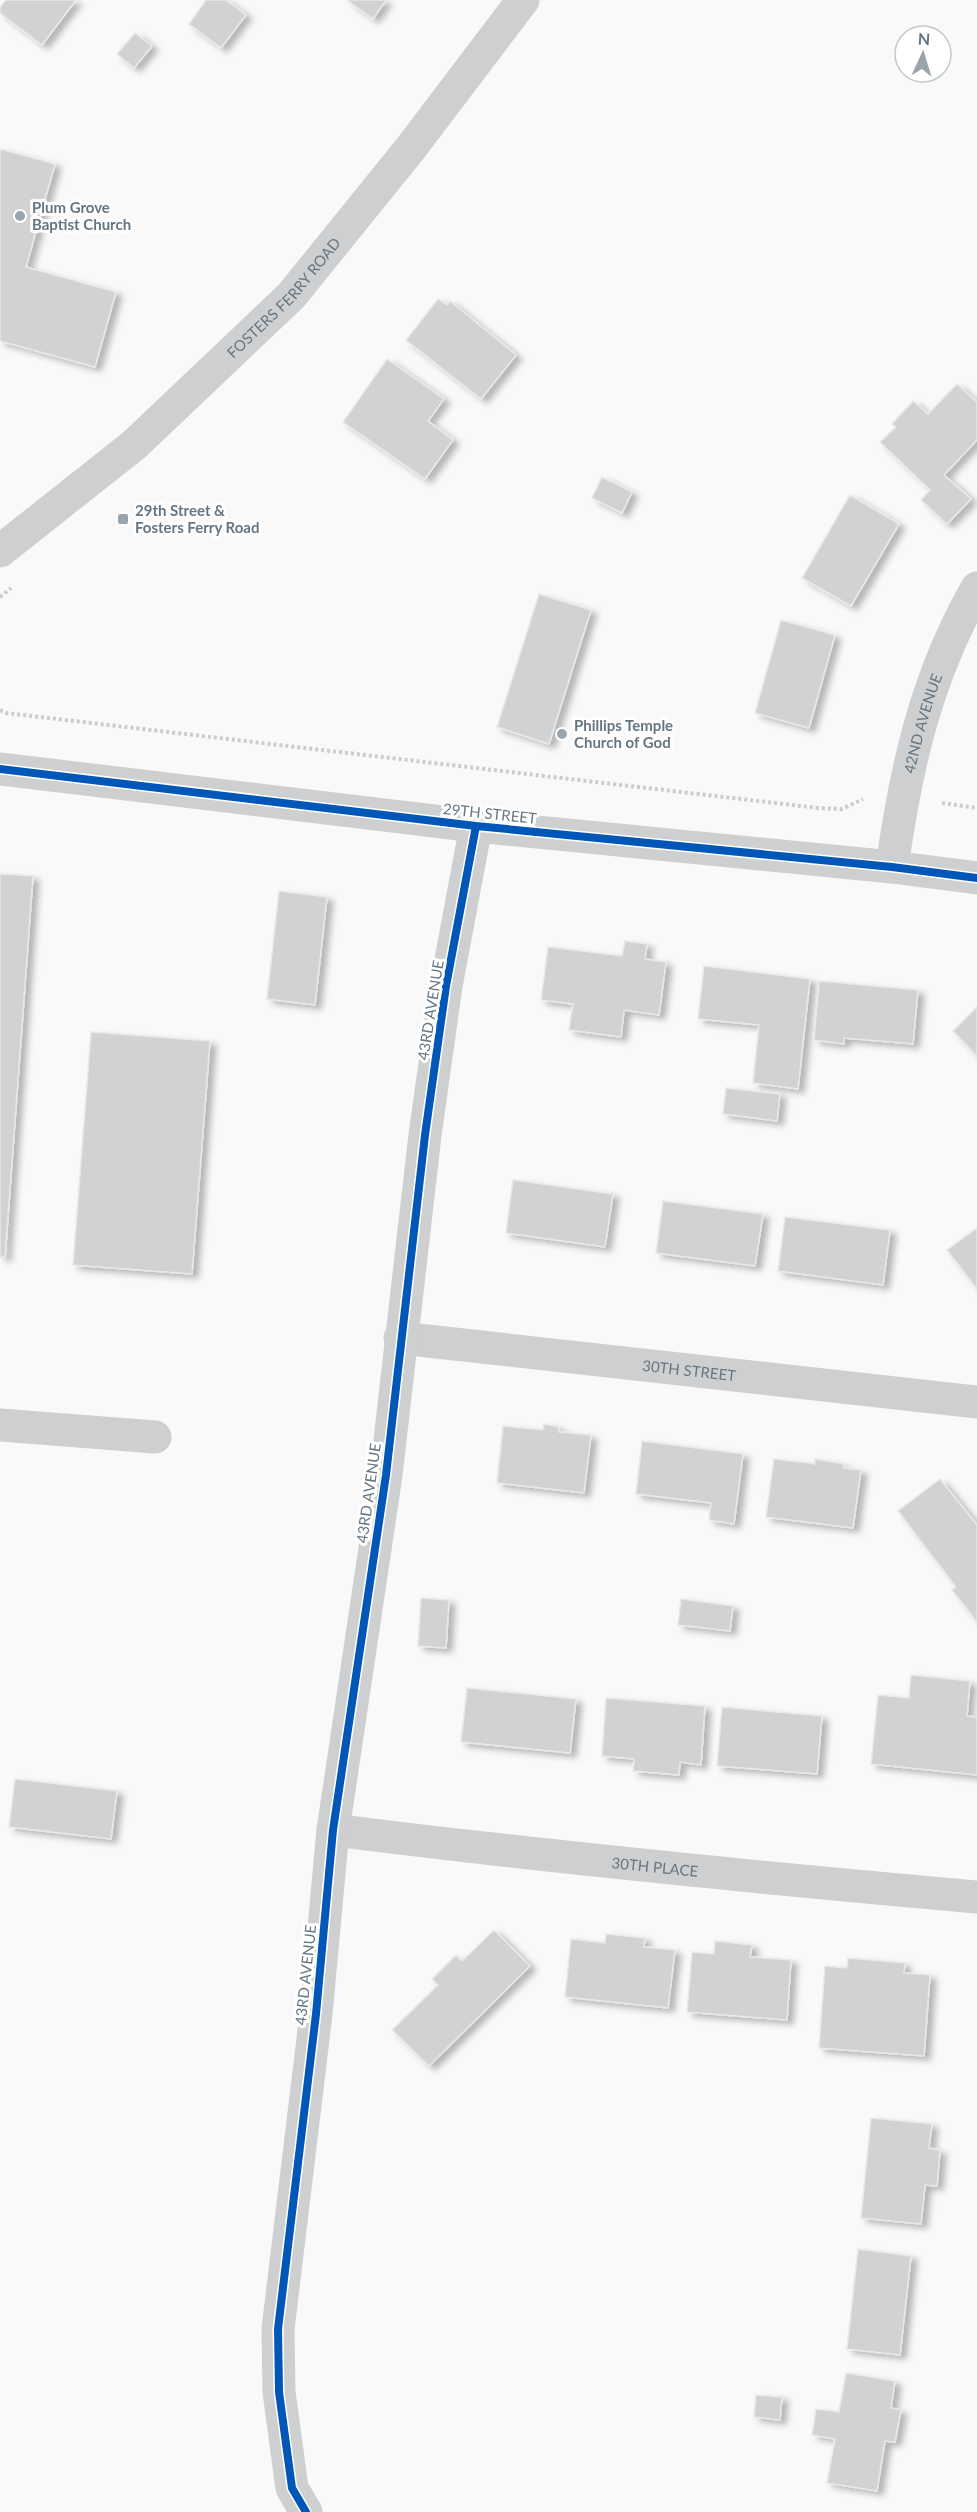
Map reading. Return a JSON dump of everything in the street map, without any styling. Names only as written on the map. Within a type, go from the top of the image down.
[{"type":"street","name":"FOSTERS FERRY ROAD","points":[[0,551],[134,445],[291,296],[410,149],[523,0]]},
{"type":"street","name":"42ND AVENUE","points":[[892,867],[902,797],[929,692],[946,647],[977,588]]},
{"type":"street","name":"29TH STREET","points":[[0,769],[476,826],[892,867],[977,878]]},
{"type":"street","name":"43RD AVENUE","points":[[306,2512],[292,2488],[279,2392],[278,2329],[315,2014],[333,1830],[386,1475],[424,1135],[446,986],[476,826]]},
{"type":"street","name":"30TH STREET","points":[[400,1338],[977,1402]]},
{"type":"street","points":[[0,1425],[155,1437]]},
{"type":"street","name":"30TH PLACE","points":[[333,1830],[475,1848],[722,1874],[977,1897]]},
{"type":"path","points":[[0,710],[6,713],[818,808],[842,809],[875,791],[977,808]]},
{"type":"building","points":[[6,0],[76,0],[42,45],[0,13],[0,7]]},
{"type":"building","points":[[206,0],[226,0],[246,15],[221,48],[189,24]]},
{"type":"building","points":[[347,0],[386,0],[373,19]]},
{"type":"building","points":[[135,33],[152,46],[134,68],[117,54]]},
{"type":"building","name":"Plum Grove Baptist Church","points":[[0,149],[55,164],[26,267],[116,292],[95,367],[0,341]]},
{"type":"building","points":[[438,299],[447,305],[450,301],[516,355],[481,399],[406,340]]},
{"type":"building","points":[[387,359],[444,399],[428,421],[453,440],[425,479],[343,422]]},
{"type":"building","points":[[957,384],[977,402],[977,440],[944,475],[971,499],[947,524],[921,500],[930,490],[880,442],[896,427],[892,424],[913,401],[928,414]]},
{"type":"building","points":[[602,477],[632,492],[622,513],[592,498]]},
{"type":"building","points":[[850,495],[899,524],[851,606],[802,578]]},
{"type":"building","points":[[539,594],[591,610],[549,744],[497,727]]},
{"type":"building","points":[[781,620],[835,635],[809,728],[755,713]]},
{"type":"building","points":[[0,874],[33,876],[5,1257],[0,1257]]},
{"type":"building","points":[[279,891],[327,897],[315,1005],[267,999]]},
{"type":"building","points":[[625,941],[647,944],[645,959],[666,962],[659,1015],[624,1010],[621,1037],[569,1030],[573,1004],[541,1000],[548,947],[622,956]]},
{"type":"building","points":[[704,966],[810,979],[798,1089],[753,1083],[759,1025],[698,1019]]},
{"type":"building","points":[[819,981],[918,990],[913,1044],[844,1038],[844,1044],[814,1040]]},
{"type":"building","points":[[977,1007],[977,1056],[953,1031]]},
{"type":"building","points":[[91,1032],[210,1041],[192,1274],[73,1265]]},
{"type":"building","points":[[726,1088],[780,1094],[777,1121],[723,1114]]},
{"type":"building","points":[[513,1180],[613,1194],[605,1247],[506,1233]]},
{"type":"building","points":[[663,1201],[763,1214],[755,1266],[656,1253]]},
{"type":"building","points":[[785,1217],[890,1230],[883,1285],[778,1271]]},
{"type":"building","points":[[977,1228],[977,1289],[947,1250]]},
{"type":"building","points":[[544,1424],[559,1427],[559,1432],[591,1435],[584,1493],[497,1483],[503,1426],[543,1430]]},
{"type":"building","points":[[642,1441],[743,1454],[734,1524],[709,1520],[711,1503],[636,1494]]},
{"type":"building","points":[[774,1459],[815,1464],[815,1459],[844,1464],[843,1468],[861,1470],[853,1528],[766,1517]]},
{"type":"building","points":[[940,1479],[977,1525],[977,1622],[952,1590],[956,1587],[898,1511]]},
{"type":"building","points":[[421,1598],[449,1600],[446,1648],[418,1646]]},
{"type":"building","points":[[681,1599],[733,1606],[730,1631],[678,1625]]},
{"type":"building","points":[[911,1675],[970,1681],[967,1716],[977,1717],[977,1775],[871,1764],[878,1695],[909,1698]]},
{"type":"building","points":[[467,1688],[576,1699],[570,1753],[461,1742]]},
{"type":"building","points":[[606,1698],[705,1706],[701,1765],[680,1762],[679,1775],[633,1771],[634,1759],[602,1756]]},
{"type":"building","points":[[722,1707],[822,1716],[817,1774],[717,1766]]},
{"type":"building","points":[[15,1779],[117,1791],[111,1839],[9,1827]]},
{"type":"building","points":[[494,1930],[530,1966],[429,2066],[392,2030],[438,1985],[432,1979],[456,1955],[462,1961]]},
{"type":"building","points":[[606,1934],[645,1938],[644,1947],[675,1950],[668,2008],[565,1997],[571,1939],[605,1943]]},
{"type":"building","points":[[715,1941],[752,1945],[750,1957],[791,1960],[787,2020],[687,2012],[692,1952],[714,1954]]},
{"type":"building","points":[[848,1958],[905,1963],[904,1973],[930,1975],[924,2056],[819,2048],[825,1966],[847,1968]]},
{"type":"building","points":[[871,2118],[932,2124],[929,2148],[940,2150],[937,2186],[925,2185],[921,2224],[861,2218]]},
{"type":"building","points":[[858,2249],[911,2256],[900,2355],[847,2349]]},
{"type":"building","points":[[846,2373],[895,2381],[891,2408],[901,2410],[895,2442],[885,2441],[877,2491],[827,2483],[835,2439],[812,2435],[816,2409],[839,2412]]},
{"type":"building","points":[[756,2395],[782,2397],[780,2420],[754,2417]]},
{"type":"cycle path","points":[[0,769],[476,826],[892,867],[977,878]]},
{"type":"cycle path","points":[[306,2512],[292,2488],[279,2392],[278,2329],[316,2014],[333,1830],[386,1475],[425,1135],[446,986],[476,826]]},
{"type":"place","name":"Plum Grove Baptist Church","points":[[20,216]]},
{"type":"place","name":"29th Street & Fosters Ferry Road","points":[[123,519]]},
{"type":"place","name":"Phillips Temple Church of God","points":[[562,734]]}]
